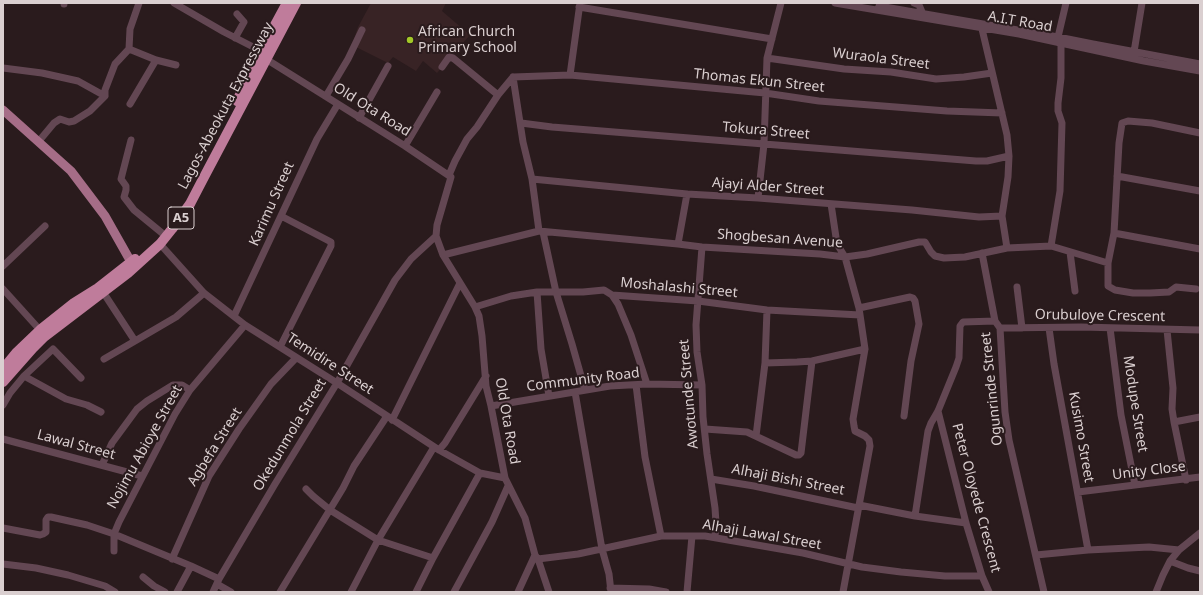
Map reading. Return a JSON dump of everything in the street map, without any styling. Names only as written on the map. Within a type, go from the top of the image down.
[{"type":"highway","name":"Lagos-Abeokuta Expressway","points":[[3,382],[44,337],[128,273],[160,244],[172,230],[190,204],[287,3]]},
{"type":"highway","name":"Lagos-Abeokuta Expressway","points":[[3,369],[17,352],[40,330],[74,303],[98,288],[131,262],[162,233],[179,212],[263,55],[296,3]]},
{"type":"main road","points":[[3,110],[71,171],[105,216],[131,262]]},
{"type":"street","points":[[39,141],[54,123],[60,119],[69,122],[74,121],[90,111],[105,96],[105,90],[115,64],[129,49],[130,29],[139,3]]},
{"type":"street","name":"Old Ota Road","points":[[174,3],[263,55],[449,175]]},
{"type":"street","points":[[758,198],[764,144],[767,58],[781,3]]},
{"type":"street","name":"A.I.T Road","points":[[836,3],[982,29],[1060,40],[1200,64]]},
{"type":"street","name":"A.I.T Road","points":[[863,3],[922,12],[1060,40],[1144,61],[1200,71]]},
{"type":"street","points":[[914,3],[919,5],[922,12]]},
{"type":"street","points":[[1051,246],[1060,191],[1062,123],[1058,111],[1058,103],[1061,78],[1060,40],[1066,3]]},
{"type":"street","points":[[1134,52],[1142,3]]},
{"type":"street","points":[[570,75],[579,5],[772,39]]},
{"type":"street","points":[[235,38],[244,22],[237,14]]},
{"type":"street","points":[[982,29],[1002,113],[1010,156],[1002,216],[1007,248]]},
{"type":"street","points":[[326,96],[348,59],[362,30]]},
{"type":"street","points":[[129,49],[156,60],[176,65]]},
{"type":"street","points":[[442,67],[450,57],[453,58],[498,95]]},
{"type":"street","name":"Wuraola Street","points":[[767,58],[844,69],[891,72],[936,79],[992,73]]},
{"type":"street","points":[[130,104],[156,60]]},
{"type":"street","points":[[359,118],[388,66]]},
{"type":"street","points":[[3,68],[42,73],[78,81],[105,96]]},
{"type":"street","name":"Thomas Ekun Street","points":[[514,77],[570,75],[765,94],[819,101],[947,111],[1002,113]]},
{"type":"street","points":[[436,236],[437,225],[450,179],[449,175],[454,161],[467,139],[477,127],[498,95],[514,77]]},
{"type":"street","points":[[514,77],[523,142],[532,179],[541,231],[556,292],[585,390]]},
{"type":"street","points":[[405,146],[437,92]]},
{"type":"street","name":"Karimu Street","points":[[234,316],[296,181],[317,139],[338,104]]},
{"type":"street","points":[[1196,289],[1176,287],[1169,292],[1150,293],[1133,293],[1115,290],[1108,286],[1108,263],[1114,233],[1122,124],[1124,122],[1152,123],[1200,133]]},
{"type":"street","name":"Tokura Street","points":[[521,123],[976,162],[1010,156]]},
{"type":"street","points":[[131,140],[121,179],[126,186],[124,198],[134,210],[162,233]]},
{"type":"street","points":[[1117,176],[1200,191]]},
{"type":"street","name":"Ajayi Alder Street","points":[[532,179],[687,194],[912,210],[979,217],[1002,216]]},
{"type":"street","points":[[678,244],[687,194]]},
{"type":"street","points":[[831,204],[837,244],[844,257],[859,311],[864,349],[853,419],[855,431],[870,440],[843,592]]},
{"type":"street","points":[[280,347],[331,246],[331,242],[281,216]]},
{"type":"street","points":[[3,266],[45,226]]},
{"type":"street","name":"Shogbesan Avenue","points":[[443,255],[541,231],[702,247],[820,254],[844,257],[867,254],[919,242],[925,242],[935,256],[944,258],[965,257],[1007,248],[1051,246],[1108,263]]},
{"type":"street","points":[[1114,233],[1200,249]]},
{"type":"street","name":"Old Ota Road","points":[[436,236],[443,255],[475,307],[481,328],[486,386],[505,478],[525,518],[536,557],[549,592]]},
{"type":"street","name":"Okedunmola Street","points":[[213,592],[275,484],[337,383],[395,280],[411,259],[436,236]]},
{"type":"street","name":"Temidire Street","points":[[160,244],[204,293],[245,325],[436,448],[480,472],[505,478]]},
{"type":"street","name":"Awotunde Street","points":[[702,247],[696,325],[697,352],[702,384],[703,417],[716,523],[715,537]]},
{"type":"street","points":[[1070,252],[1075,291]]},
{"type":"street","name":"Ogunrinde Street","points":[[982,253],[995,321],[1000,328],[1005,412],[1009,440],[1044,592]]},
{"type":"street","points":[[280,592],[343,488],[354,466],[389,418],[460,283]]},
{"type":"street","points":[[1017,287],[1022,328]]},
{"type":"street","points":[[3,289],[40,330]]},
{"type":"street","name":"Moshalashi Street","points":[[475,307],[512,296],[537,292],[604,290],[612,295],[698,301],[767,310],[859,311],[910,297],[913,298],[914,301],[919,324],[911,360],[904,416]]},
{"type":"street","points":[[102,292],[134,341]]},
{"type":"street","points":[[537,292],[541,349],[549,396]]},
{"type":"street","points":[[104,359],[176,317],[204,293]]},
{"type":"street","points":[[612,295],[618,304],[631,335],[647,384]]},
{"type":"street","points":[[756,436],[765,363],[767,310]]},
{"type":"street","points":[[915,516],[928,431],[938,411],[959,358],[962,324],[966,322],[995,321]]},
{"type":"street","name":"Nojimu Abioye Street","points":[[114,551],[114,534],[168,426],[190,390],[245,325]]},
{"type":"street","name":"Orubuloye Crescent","points":[[1000,328],[1200,330]]},
{"type":"street","name":"Kusimo Street","points":[[1049,328],[1054,364],[1088,550]]},
{"type":"street","name":"Modupe Street","points":[[1110,328],[1121,414],[1135,485]]},
{"type":"street","points":[[1167,330],[1173,388],[1172,409],[1186,480]]},
{"type":"street","points":[[3,405],[10,393],[24,376],[53,349],[80,378]]},
{"type":"street","points":[[765,363],[812,361],[864,349]]},
{"type":"street","name":"Agbefa Street","points":[[172,559],[209,476],[239,429],[271,384],[296,358]]},
{"type":"street","points":[[705,429],[741,431],[756,436],[799,456],[801,453],[812,361]]},
{"type":"street","points":[[24,376],[66,399],[87,405],[101,412]]},
{"type":"street","points":[[351,592],[378,540],[436,448],[445,443],[486,376]]},
{"type":"street","name":"Community Road","points":[[491,406],[610,386],[702,384]]},
{"type":"street","points":[[636,385],[645,457],[661,536]]},
{"type":"street","points":[[102,465],[112,443],[137,409],[147,401],[173,386],[182,386],[190,390]]},
{"type":"street","points":[[575,392],[602,549],[609,574],[611,590],[649,588],[666,592]]},
{"type":"street","name":"Peter Oloyede Crescent","points":[[938,411],[966,523],[982,576],[989,592]]},
{"type":"street","points":[[1174,422],[1200,417]]},
{"type":"street","name":"Lawal Street","points":[[3,439],[142,476]]},
{"type":"street","points":[[416,592],[432,558],[480,472]]},
{"type":"street","name":"Unity Close","points":[[1078,492],[1186,480],[1200,477]]},
{"type":"street","name":"Alhaji Bishi Street","points":[[711,479],[859,507],[966,523]]},
{"type":"street","points":[[454,592],[492,522],[508,486]]},
{"type":"street","points":[[306,489],[330,510],[378,540],[432,558]]},
{"type":"street","points":[[3,528],[40,535],[46,532],[46,520],[48,517],[87,525],[114,534],[191,566],[218,582],[231,592]]},
{"type":"street","points":[[1156,592],[1170,561],[1179,550],[1200,533]]},
{"type":"street","name":"Alhaji Lawal Street","points":[[536,557],[602,549],[661,536],[705,536],[803,553],[848,565],[930,575],[982,576]]},
{"type":"street","points":[[688,592],[692,536]]},
{"type":"street","points":[[1036,555],[1149,546],[1179,550]]},
{"type":"street","points":[[518,592],[536,557]]},
{"type":"street","points":[[1170,561],[1200,571]]},
{"type":"street","points":[[3,564],[36,568],[68,575],[105,586],[115,592]]},
{"type":"street","points":[[177,592],[191,566]]},
{"type":"street","points":[[143,577],[154,586],[165,592]]},
{"type":"shaded area","name":"African Church Primary School","points":[[371,3],[446,3],[442,11],[470,35],[437,73],[423,61],[416,71],[393,57],[388,63],[352,45],[358,27]]},
{"type":"place","name":"African Church Primary School","points":[[410,40]]}]
